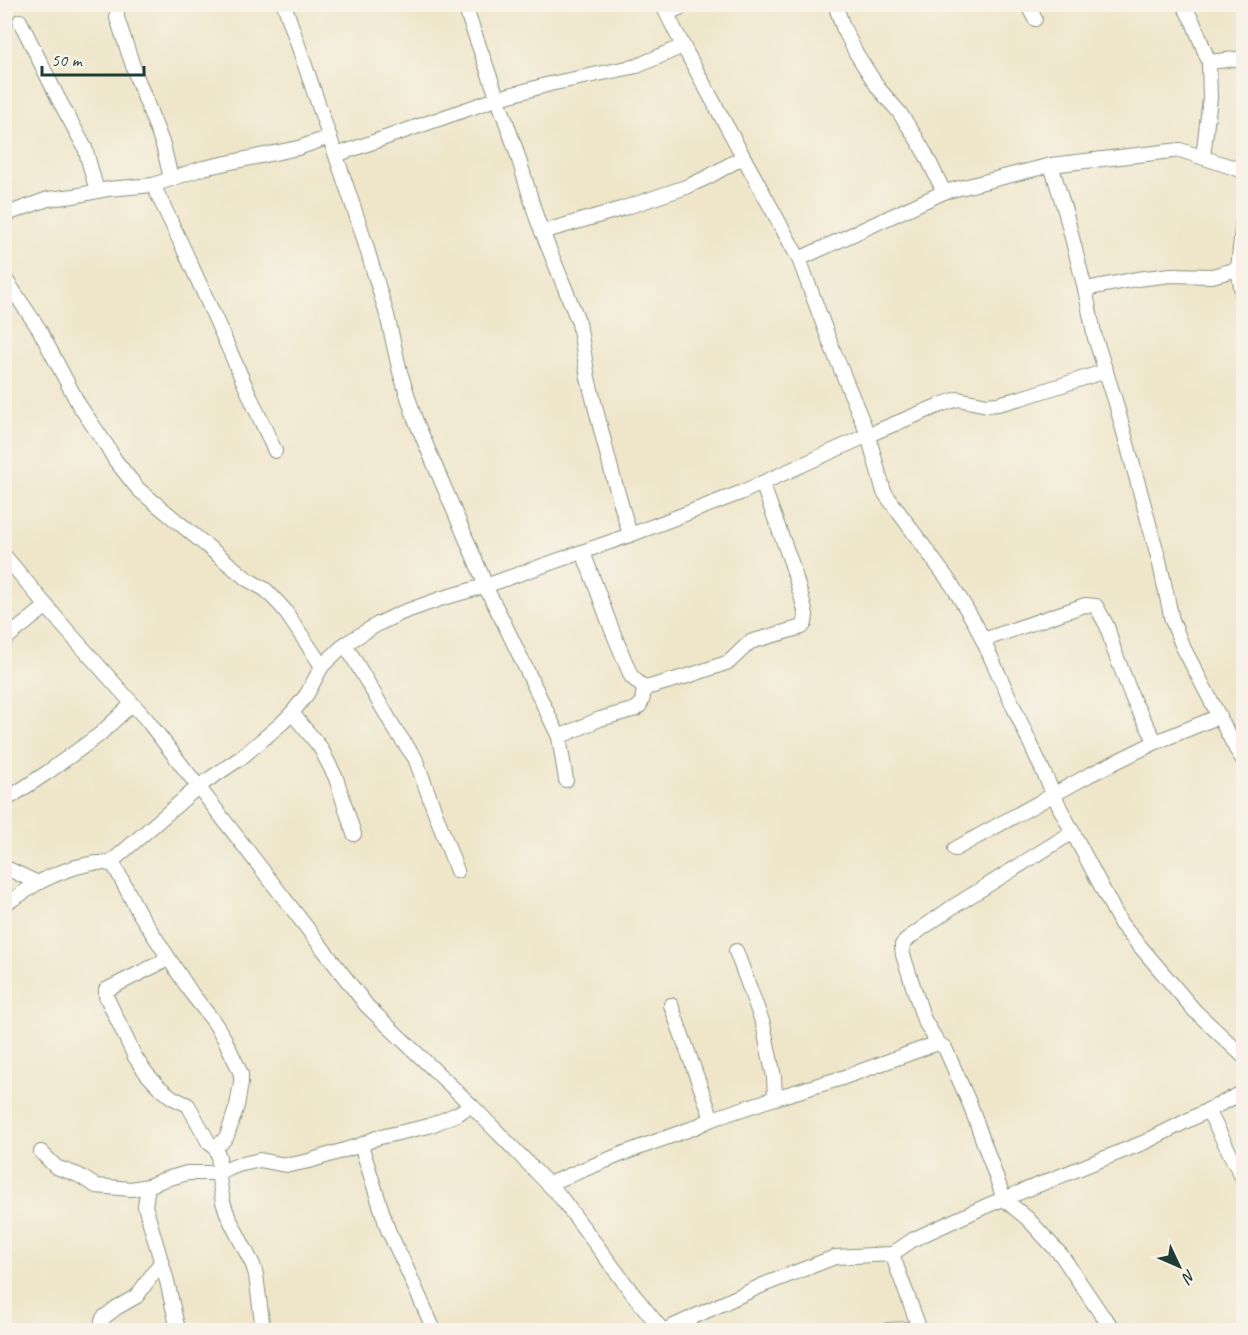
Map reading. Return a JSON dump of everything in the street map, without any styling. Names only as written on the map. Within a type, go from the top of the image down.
[{"type":"street","points":[[117,4],[117,18],[137,78],[164,145],[171,178]]},
{"type":"street","points":[[284,4],[336,155],[387,315],[400,372],[416,419],[485,586],[559,737],[566,780]]},
{"type":"street","points":[[464,4],[499,98],[537,219],[579,322],[588,378],[630,535]]},
{"type":"street","points":[[689,4],[664,9],[799,259],[868,435],[884,492],[952,585],[976,625],[1054,795],[1121,924],[1195,1011],[1244,1058]]},
{"type":"street","points":[[835,4],[856,53],[879,89],[899,112],[915,136],[944,192]]},
{"type":"street","points":[[1027,4],[1035,19]]},
{"type":"street","points":[[1183,4],[1209,62],[1210,98],[1203,157]]},
{"type":"street","points":[[20,21],[85,148],[97,191]]},
{"type":"street","points":[[336,155],[499,98],[550,84],[637,66],[683,46]]},
{"type":"street","points":[[1209,62],[1244,58]]},
{"type":"street","points":[[4,215],[48,199],[108,189],[153,185],[203,168],[298,148],[330,137]]},
{"type":"street","points":[[799,259],[944,192],[1051,165],[1180,150],[1244,171]]},
{"type":"street","points":[[542,232],[686,187],[743,157]]},
{"type":"street","points":[[1051,165],[1066,214],[1095,338],[1159,560],[1172,620],[1182,645],[1236,750],[1244,761]]},
{"type":"street","points":[[153,185],[180,239],[275,451]]},
{"type":"street","points":[[1244,209],[1238,269],[1244,303]]},
{"type":"street","points":[[1085,289],[1170,274],[1212,276],[1238,269]]},
{"type":"street","points":[[4,277],[39,329],[79,405],[115,460],[138,489],[247,579],[266,590],[283,608],[322,666]]},
{"type":"street","points":[[110,863],[198,786],[242,757],[292,713],[307,694],[322,666],[345,644],[378,624],[401,613],[582,552],[740,493],[921,412],[958,399],[987,405],[998,404],[1106,371]]},
{"type":"street","points":[[582,552],[631,676],[638,684],[644,688],[653,687],[729,662],[750,642],[802,627],[805,623],[806,615],[802,599],[762,483]]},
{"type":"street","points":[[4,555],[147,720],[367,1006],[471,1105],[559,1195],[633,1294],[664,1330],[763,1285],[835,1257],[892,1254],[914,1239],[986,1206],[1145,1142],[1244,1092]]},
{"type":"street","points":[[983,640],[1085,605],[1096,606],[1107,626],[1134,702],[1156,742]]},
{"type":"street","points":[[4,640],[47,606]]},
{"type":"street","points":[[345,644],[396,731],[416,759],[457,871]]},
{"type":"street","points":[[559,737],[600,719],[636,709],[643,699],[644,688]]},
{"type":"street","points":[[4,801],[99,735],[132,704]]},
{"type":"street","points":[[292,713],[320,747],[336,778],[354,834]]},
{"type":"street","points":[[955,849],[1089,775],[1156,742],[1220,716]]},
{"type":"street","points":[[1072,832],[951,908],[902,945],[903,955],[924,1020],[938,1043],[945,1048],[971,1107],[1004,1199],[1028,1219],[1062,1256],[1101,1314],[1114,1329],[1120,1330]]},
{"type":"street","points":[[4,904],[38,883],[79,866],[104,862],[115,867],[138,912],[192,994],[219,1030],[240,1074],[241,1082],[235,1114],[227,1136],[215,1147]]},
{"type":"street","points":[[4,867],[38,883]]},
{"type":"street","points":[[736,951],[763,1024],[776,1098]]},
{"type":"street","points":[[168,959],[106,990],[106,996],[135,1057],[147,1074],[173,1098],[188,1106],[209,1143],[215,1147],[219,1157],[218,1173],[223,1202],[256,1275],[263,1330]]},
{"type":"street","points":[[670,1005],[712,1119]]},
{"type":"street","points":[[548,1184],[712,1119],[842,1078],[938,1043]]},
{"type":"street","points":[[41,1152],[56,1167],[78,1175],[96,1186],[131,1189],[187,1173],[218,1173],[260,1160],[290,1165],[309,1161],[376,1138],[429,1126],[471,1105]]},
{"type":"street","points":[[1208,1110],[1244,1181]]},
{"type":"street","points":[[361,1145],[388,1230],[434,1330]]},
{"type":"street","points":[[148,1186],[145,1206],[170,1290],[178,1330]]},
{"type":"street","points":[[892,1254],[920,1330]]},
{"type":"street","points":[[100,1330],[103,1318],[137,1296],[161,1262]]},
{"type":"street","points":[[888,1330],[915,1330]]}]
